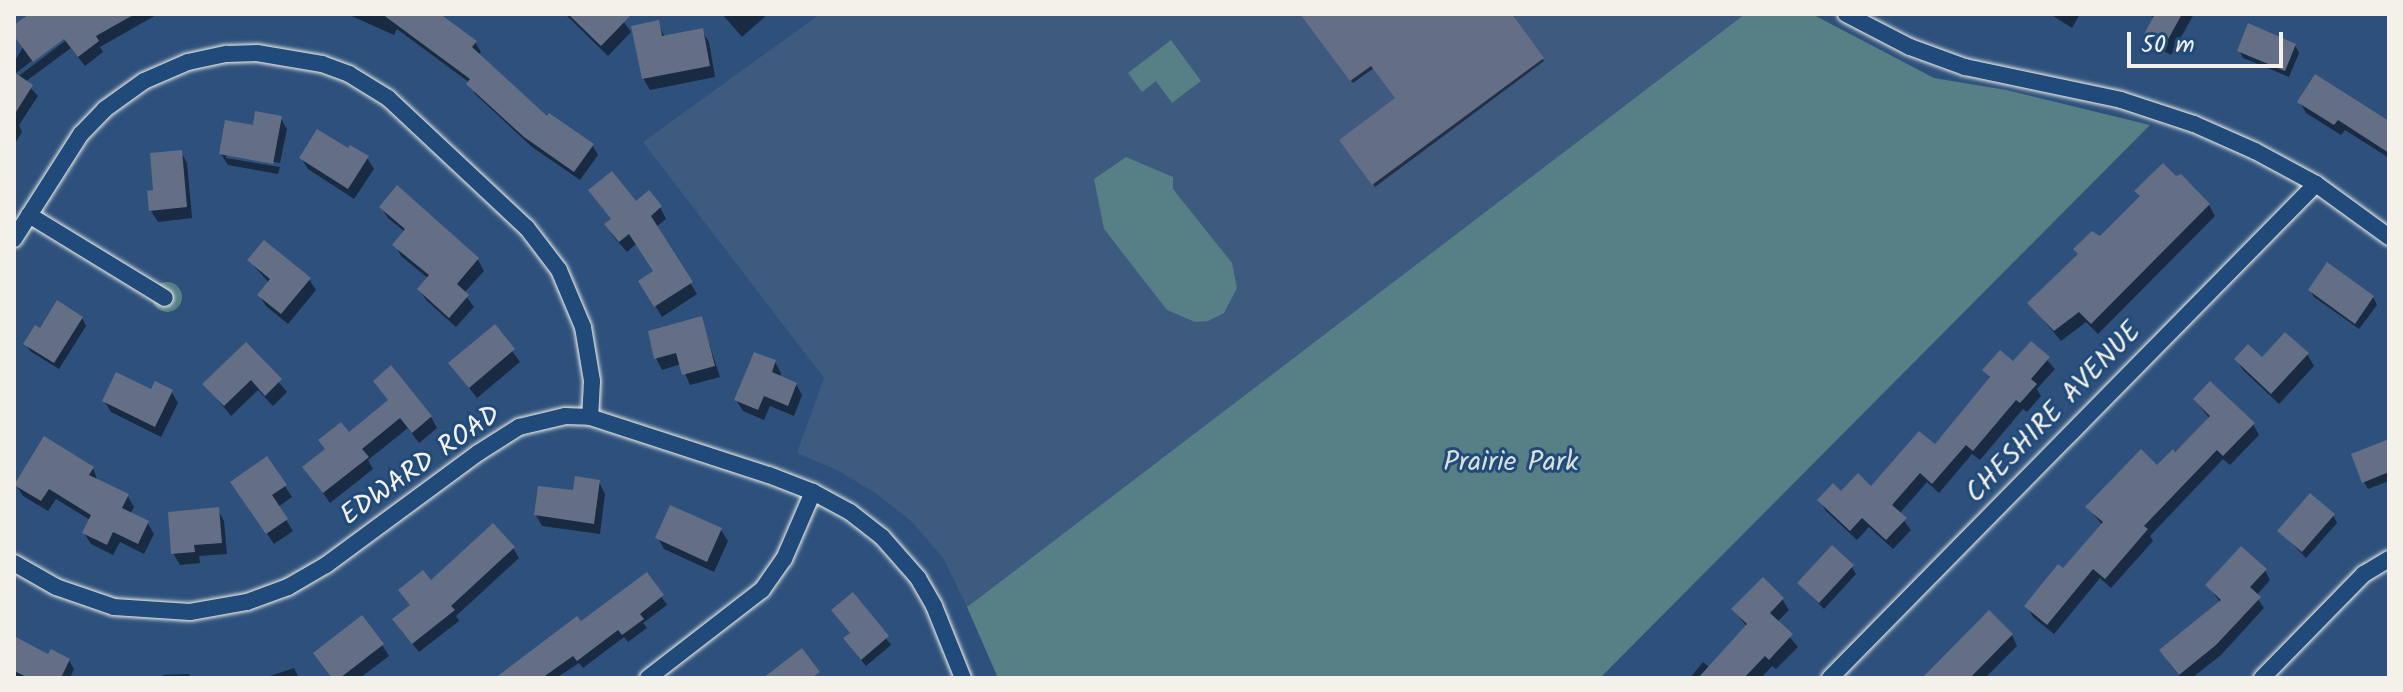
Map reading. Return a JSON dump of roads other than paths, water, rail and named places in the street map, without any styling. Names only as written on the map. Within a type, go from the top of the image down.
[{"type":"street","points":[[1846,14],[1910,47],[1965,67],[2121,100],[2194,124],[2255,151],[2316,184],[2389,237]]},
{"type":"street","points":[[14,239],[81,134],[105,109],[144,81],[188,62],[227,54],[282,55],[322,64],[349,74],[388,98],[527,228],[559,270],[583,327],[592,381],[590,417]]},
{"type":"street","name":"CHESHIRE AVENUE","points":[[1830,678],[2316,184]]},
{"type":"street","points":[[29,215],[165,298]]},
{"type":"street","name":"EDWARD ROAD","points":[[14,563],[56,587],[114,607],[190,612],[247,602],[288,587],[326,565],[478,453],[519,427],[565,416],[590,417],[625,425],[813,492],[850,512],[899,555],[934,606],[963,678]]},
{"type":"street","points":[[648,678],[762,590],[784,559],[813,492]]},
{"type":"street","points":[[2262,678],[2364,574],[2389,559]]},
{"type":"park label","name":"Prairie Park","points":[[1511,463]]}]
